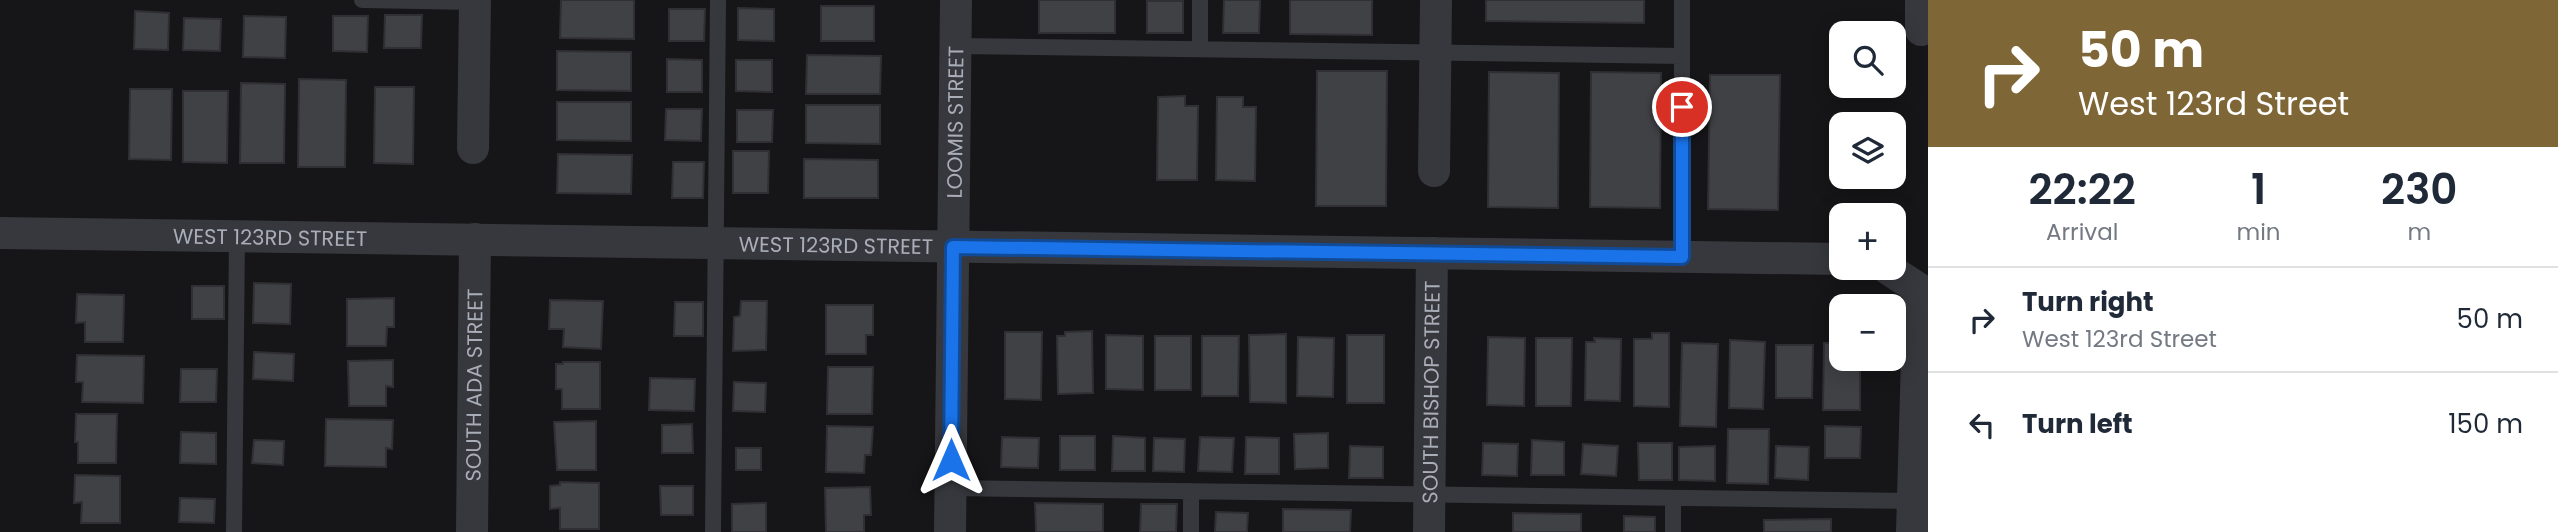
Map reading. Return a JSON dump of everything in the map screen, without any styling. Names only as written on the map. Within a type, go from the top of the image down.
[{"type":"street","name":"LOOMIS STREET","points":[[950,532],[956,0]]},
{"type":"street","points":[[1434,171],[1436,0]]},
{"type":"street","points":[[473,148],[475,1]]},
{"type":"street","name":"WEST 123RD STREET","points":[[0,233],[1829,259]]},
{"type":"street","name":"SOUTH ADA STREET","points":[[472,532],[475,239]]},
{"type":"street","name":"SOUTH BISHOP STREET","points":[[1429,532],[1432,253]]},
{"type":"street","points":[[1906,279],[1923,289],[1913,517]]},
{"type":"lane","points":[[362,0],[475,1]]},
{"type":"lane","points":[[713,532],[718,0]]},
{"type":"lane","points":[[1199,49],[1200,0]]},
{"type":"lane","points":[[1682,0],[1682,257]]},
{"type":"lane","points":[[956,46],[1682,55]]},
{"type":"lane","points":[[234,532],[237,236]]},
{"type":"lane","points":[[951,488],[1673,498],[1913,517]]},
{"type":"lane","points":[[1191,491],[1191,532]]},
{"type":"lane","points":[[1673,498],[1673,532]]},
{"type":"building","points":[[561,0],[634,0],[634,39],[560,38]]},
{"type":"building","points":[[1039,0],[1115,0],[1115,33],[1039,33]]},
{"type":"building","points":[[1224,0],[1260,0],[1259,33],[1223,33]]},
{"type":"building","points":[[1290,0],[1372,0],[1372,35],[1290,34]]},
{"type":"building","points":[[1486,0],[1644,0],[1644,23],[1486,21]]},
{"type":"building","points":[[1147,1],[1183,1],[1183,33],[1147,33]]},
{"type":"building","points":[[821,6],[874,6],[874,41],[821,41]]},
{"type":"building","points":[[738,8],[774,9],[774,41],[738,40]]},
{"type":"building","points":[[669,9],[705,9],[704,41],[669,41]]},
{"type":"building","points":[[135,11],[169,13],[168,50],[134,49]]},
{"type":"building","points":[[385,15],[422,15],[421,48],[384,48]]},
{"type":"building","points":[[244,16],[286,17],[285,58],[243,57]]},
{"type":"building","points":[[333,16],[368,16],[367,52],[333,51]]},
{"type":"building","points":[[184,18],[221,19],[220,51],[183,50]]},
{"type":"building","points":[[557,51],[631,52],[631,91],[557,90]]},
{"type":"building","points":[[807,55],[881,56],[880,94],[806,94]]},
{"type":"building","points":[[667,59],[702,60],[702,92],[667,92]]},
{"type":"building","points":[[736,60],[772,60],[772,92],[736,91]]},
{"type":"building","points":[[1317,71],[1387,71],[1386,206],[1316,206]]},
{"type":"building","points":[[1489,72],[1559,73],[1558,208],[1488,207]]},
{"type":"building","points":[[1591,72],[1661,73],[1660,208],[1590,207]]},
{"type":"building","points":[[1710,75],[1780,75],[1778,210],[1708,209]]},
{"type":"building","points":[[299,79],[346,80],[345,167],[298,167]]},
{"type":"building","points":[[241,83],[285,84],[284,163],[240,163]]},
{"type":"building","points":[[375,87],[414,87],[413,164],[374,163]]},
{"type":"building","points":[[130,89],[172,89],[171,160],[129,159]]},
{"type":"building","points":[[183,91],[228,91],[227,163],[183,162]]},
{"type":"building","points":[[1185,96],[1185,106],[1198,106],[1197,180],[1157,180],[1158,97]]},
{"type":"building","points":[[1217,97],[1243,97],[1243,107],[1256,107],[1255,181],[1216,180]]},
{"type":"building","points":[[557,102],[631,102],[631,141],[557,140]]},
{"type":"building","points":[[806,105],[880,105],[880,144],[806,143]]},
{"type":"building","points":[[666,109],[702,109],[701,141],[665,140]]},
{"type":"building","points":[[737,110],[773,110],[772,142],[737,142]]},
{"type":"building","points":[[733,151],[769,151],[768,193],[733,193]]},
{"type":"building","points":[[558,154],[632,155],[631,194],[557,193]]},
{"type":"building","points":[[804,159],[878,160],[878,198],[804,198]]},
{"type":"building","points":[[673,162],[704,162],[703,198],[672,198]]},
{"type":"building","points":[[254,283],[291,284],[290,324],[253,323]]},
{"type":"building","points":[[192,286],[224,286],[224,319],[192,319]]},
{"type":"building","points":[[77,294],[124,295],[123,342],[85,342],[85,322],[76,323]]},
{"type":"building","points":[[394,298],[394,327],[387,327],[386,346],[347,346],[347,299]]},
{"type":"building","points":[[550,300],[603,301],[601,349],[563,347],[564,329],[549,329]]},
{"type":"building","points":[[741,301],[767,301],[766,350],[733,351],[734,317],[740,316]]},
{"type":"building","points":[[675,302],[703,302],[703,336],[674,336]]},
{"type":"building","points":[[826,305],[873,305],[873,335],[866,335],[866,354],[826,354]]},
{"type":"building","points":[[1092,331],[1093,393],[1058,394],[1057,336],[1065,336],[1065,332]]},
{"type":"building","points":[[1005,332],[1042,332],[1041,400],[1005,399]]},
{"type":"building","points":[[1652,333],[1669,333],[1669,407],[1634,406],[1634,339],[1652,339]]},
{"type":"building","points":[[1286,334],[1286,403],[1250,402],[1249,335]]},
{"type":"building","points":[[1106,335],[1143,336],[1143,390],[1106,389]]},
{"type":"building","points":[[1347,335],[1384,335],[1384,403],[1347,403]]},
{"type":"building","points":[[1155,336],[1191,336],[1191,390],[1155,390]]},
{"type":"building","points":[[1202,336],[1239,336],[1238,396],[1202,396]]},
{"type":"building","points":[[1298,337],[1334,338],[1333,397],[1297,396]]},
{"type":"building","points":[[1488,337],[1525,338],[1524,406],[1487,405]]},
{"type":"building","points":[[1536,338],[1572,338],[1571,406],[1536,406]]},
{"type":"building","points":[[1594,338],[1621,339],[1620,401],[1585,400],[1586,342],[1595,342]]},
{"type":"building","points":[[1730,340],[1765,342],[1763,409],[1729,408]]},
{"type":"building","points":[[1682,343],[1718,344],[1716,427],[1680,426]]},
{"type":"building","points":[[1824,343],[1829,343],[1829,371],[1860,371],[1860,410],[1823,410]]},
{"type":"building","points":[[1776,345],[1813,345],[1812,398],[1776,398]]},
{"type":"building","points":[[254,352],[294,354],[293,381],[253,379]]},
{"type":"building","points":[[77,355],[144,356],[143,403],[82,402],[83,382],[76,382]]},
{"type":"building","points":[[393,360],[393,387],[386,386],[386,406],[349,406],[348,361]]},
{"type":"building","points":[[600,362],[600,409],[562,409],[562,389],[556,389],[556,364]]},
{"type":"building","points":[[828,367],[873,367],[872,414],[827,414]]},
{"type":"building","points":[[181,369],[217,369],[216,402],[180,402]]},
{"type":"building","points":[[650,378],[695,379],[694,411],[649,410]]},
{"type":"building","points":[[734,382],[766,383],[765,412],[733,411]]},
{"type":"building","points":[[76,414],[117,414],[116,463],[78,463],[78,442],[75,442]]},
{"type":"building","points":[[326,419],[393,420],[392,449],[386,448],[386,467],[325,466]]},
{"type":"building","points":[[596,421],[596,470],[557,470],[554,422]]},
{"type":"building","points":[[692,424],[693,453],[662,453],[662,425]]},
{"type":"building","points":[[827,426],[873,427],[871,455],[865,455],[864,473],[826,472]]},
{"type":"building","points":[[1825,426],[1861,427],[1860,458],[1825,458]]},
{"type":"building","points":[[1728,429],[1769,429],[1768,484],[1727,483]]},
{"type":"building","points":[[181,432],[216,433],[216,464],[180,463]]},
{"type":"building","points":[[1328,433],[1328,468],[1295,469],[1294,434]]},
{"type":"building","points":[[1060,436],[1095,436],[1095,470],[1060,470]]},
{"type":"building","points":[[1113,436],[1145,438],[1145,471],[1112,471]]},
{"type":"building","points":[[1002,437],[1039,438],[1038,468],[1001,467]]},
{"type":"building","points":[[1200,437],[1234,438],[1232,472],[1198,471]]},
{"type":"building","points":[[1246,437],[1279,438],[1279,474],[1245,474]]},
{"type":"building","points":[[1154,438],[1185,439],[1184,472],[1153,471]]},
{"type":"building","points":[[254,440],[284,441],[283,465],[252,463]]},
{"type":"building","points":[[1532,440],[1564,442],[1564,475],[1531,475]]},
{"type":"building","points":[[1483,443],[1518,444],[1517,476],[1482,475]]},
{"type":"building","points":[[1638,443],[1672,443],[1672,480],[1639,480]]},
{"type":"building","points":[[1583,444],[1618,446],[1616,476],[1581,474]]},
{"type":"building","points":[[1350,446],[1383,447],[1383,478],[1349,478]]},
{"type":"building","points":[[1715,446],[1715,481],[1679,480],[1679,447]]},
{"type":"building","points":[[1776,446],[1809,447],[1808,480],[1775,478]]},
{"type":"building","points":[[736,448],[761,448],[761,470],[736,470]]},
{"type":"building","points":[[75,475],[120,476],[120,523],[81,523],[82,502],[74,503]]},
{"type":"building","points":[[560,482],[599,483],[599,529],[560,529],[560,508],[550,509],[550,486],[560,485]]},
{"type":"building","points":[[660,486],[693,486],[693,515],[661,515]]},
{"type":"building","points":[[870,487],[871,515],[864,515],[864,532],[826,532],[825,488]]},
{"type":"building","points":[[180,498],[215,499],[214,523],[179,522]]},
{"type":"building","points":[[766,503],[766,532],[732,532],[732,504]]},
{"type":"building","points":[[1035,503],[1103,504],[1103,532],[1036,532]]},
{"type":"building","points":[[1141,504],[1177,504],[1176,532],[1140,532]]},
{"type":"building","points":[[1283,509],[1351,510],[1350,532],[1283,532]]},
{"type":"building","points":[[1216,512],[1248,513],[1247,532],[1215,532]]},
{"type":"building","points":[[1513,513],[1581,514],[1581,532],[1513,532]]},
{"type":"building","points":[[1624,516],[1655,517],[1655,532],[1624,532]]},
{"type":"building","points":[[1831,519],[1831,532],[1764,532],[1764,520]]},
{"type":"route","points":[[951,460],[953,247],[1682,257],[1682,107]]}]
